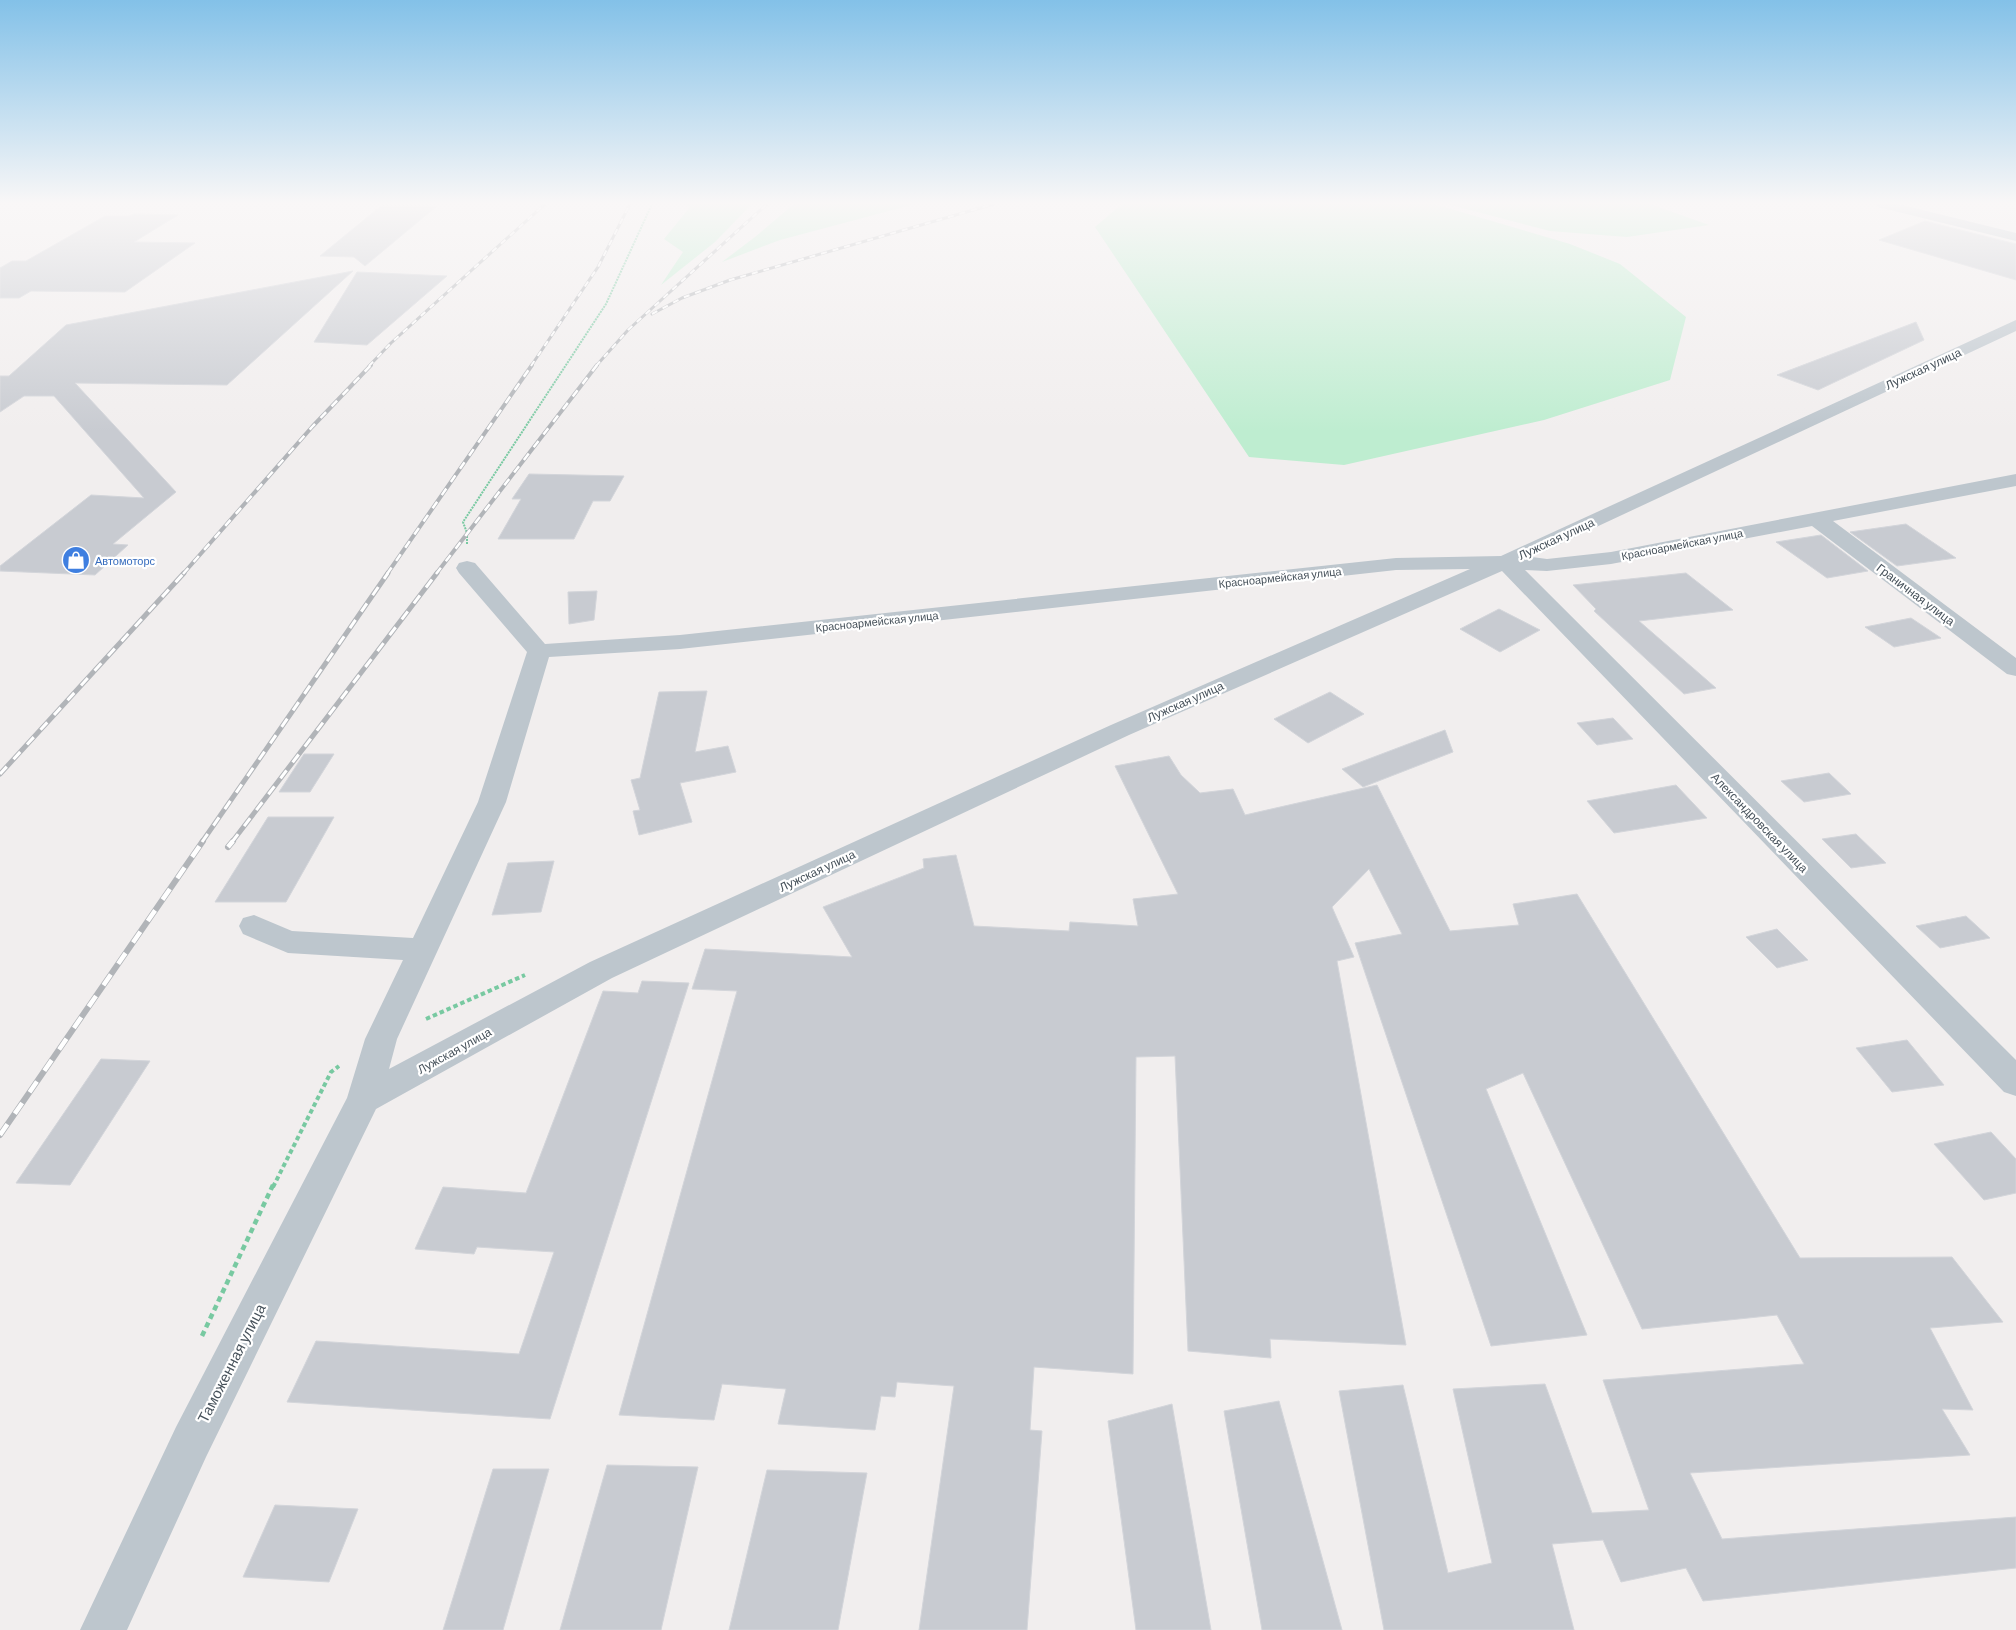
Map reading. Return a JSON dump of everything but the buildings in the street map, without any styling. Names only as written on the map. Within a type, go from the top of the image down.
[{"type":"street","name":"Лужская улица","points":[[364,1099],[600,970],[1120,730],[1505,562],[2016,325]]},
{"type":"street","name":"Красноармейская улица","points":[[539,651],[680,642],[1396,564],[1505,562],[1547,565],[1611,558],[2016,480]]},
{"type":"street","name":"Граничная улица","points":[[1816,519],[2016,669]]},
{"type":"street","name":"Александровская улица","points":[[1505,562],[2016,1082]]},
{"type":"street","points":[[467,568],[539,651]]},
{"type":"street","name":"Таможенная улица","points":[[103,1630],[191,1442],[364,1099],[381,1039],[421,950],[492,802],[539,651]]},
{"type":"street","points":[[254,926],[288,942],[421,950]]},
{"type":"path","points":[[467,568],[468,533],[463,522],[606,304],[617,280]]},
{"type":"path","points":[[198,1345],[291,1148],[331,1072],[381,1039],[527,974]]},
{"type":"green space","points":[[1131,280],[1640,280],[1686,317],[1670,380],[1544,420],[1344,465],[1249,457]]},
{"type":"railway","points":[[369,366],[391,343],[461,280]]},
{"type":"railway","points":[[531,366],[589,280]]},
{"type":"railway","points":[[596,366],[628,330],[683,280]]},
{"type":"railway","points":[[652,314],[682,298],[730,280]]},
{"type":"railway","points":[[183,574],[312,427],[371,365]]},
{"type":"railway","points":[[387,574],[532,365]]},
{"type":"railway","points":[[436,574],[597,365]]},
{"type":"railway","points":[[0,774],[184,573]]},
{"type":"railway","points":[[202,842],[388,573]]},
{"type":"railway","points":[[232,842],[437,573]]},
{"type":"railway","points":[[0,1135],[203,841]]},
{"type":"railway","points":[[228,847],[233,841]]},
{"type":"place","name":"Автомоторс","points":[[76,560]]}]
